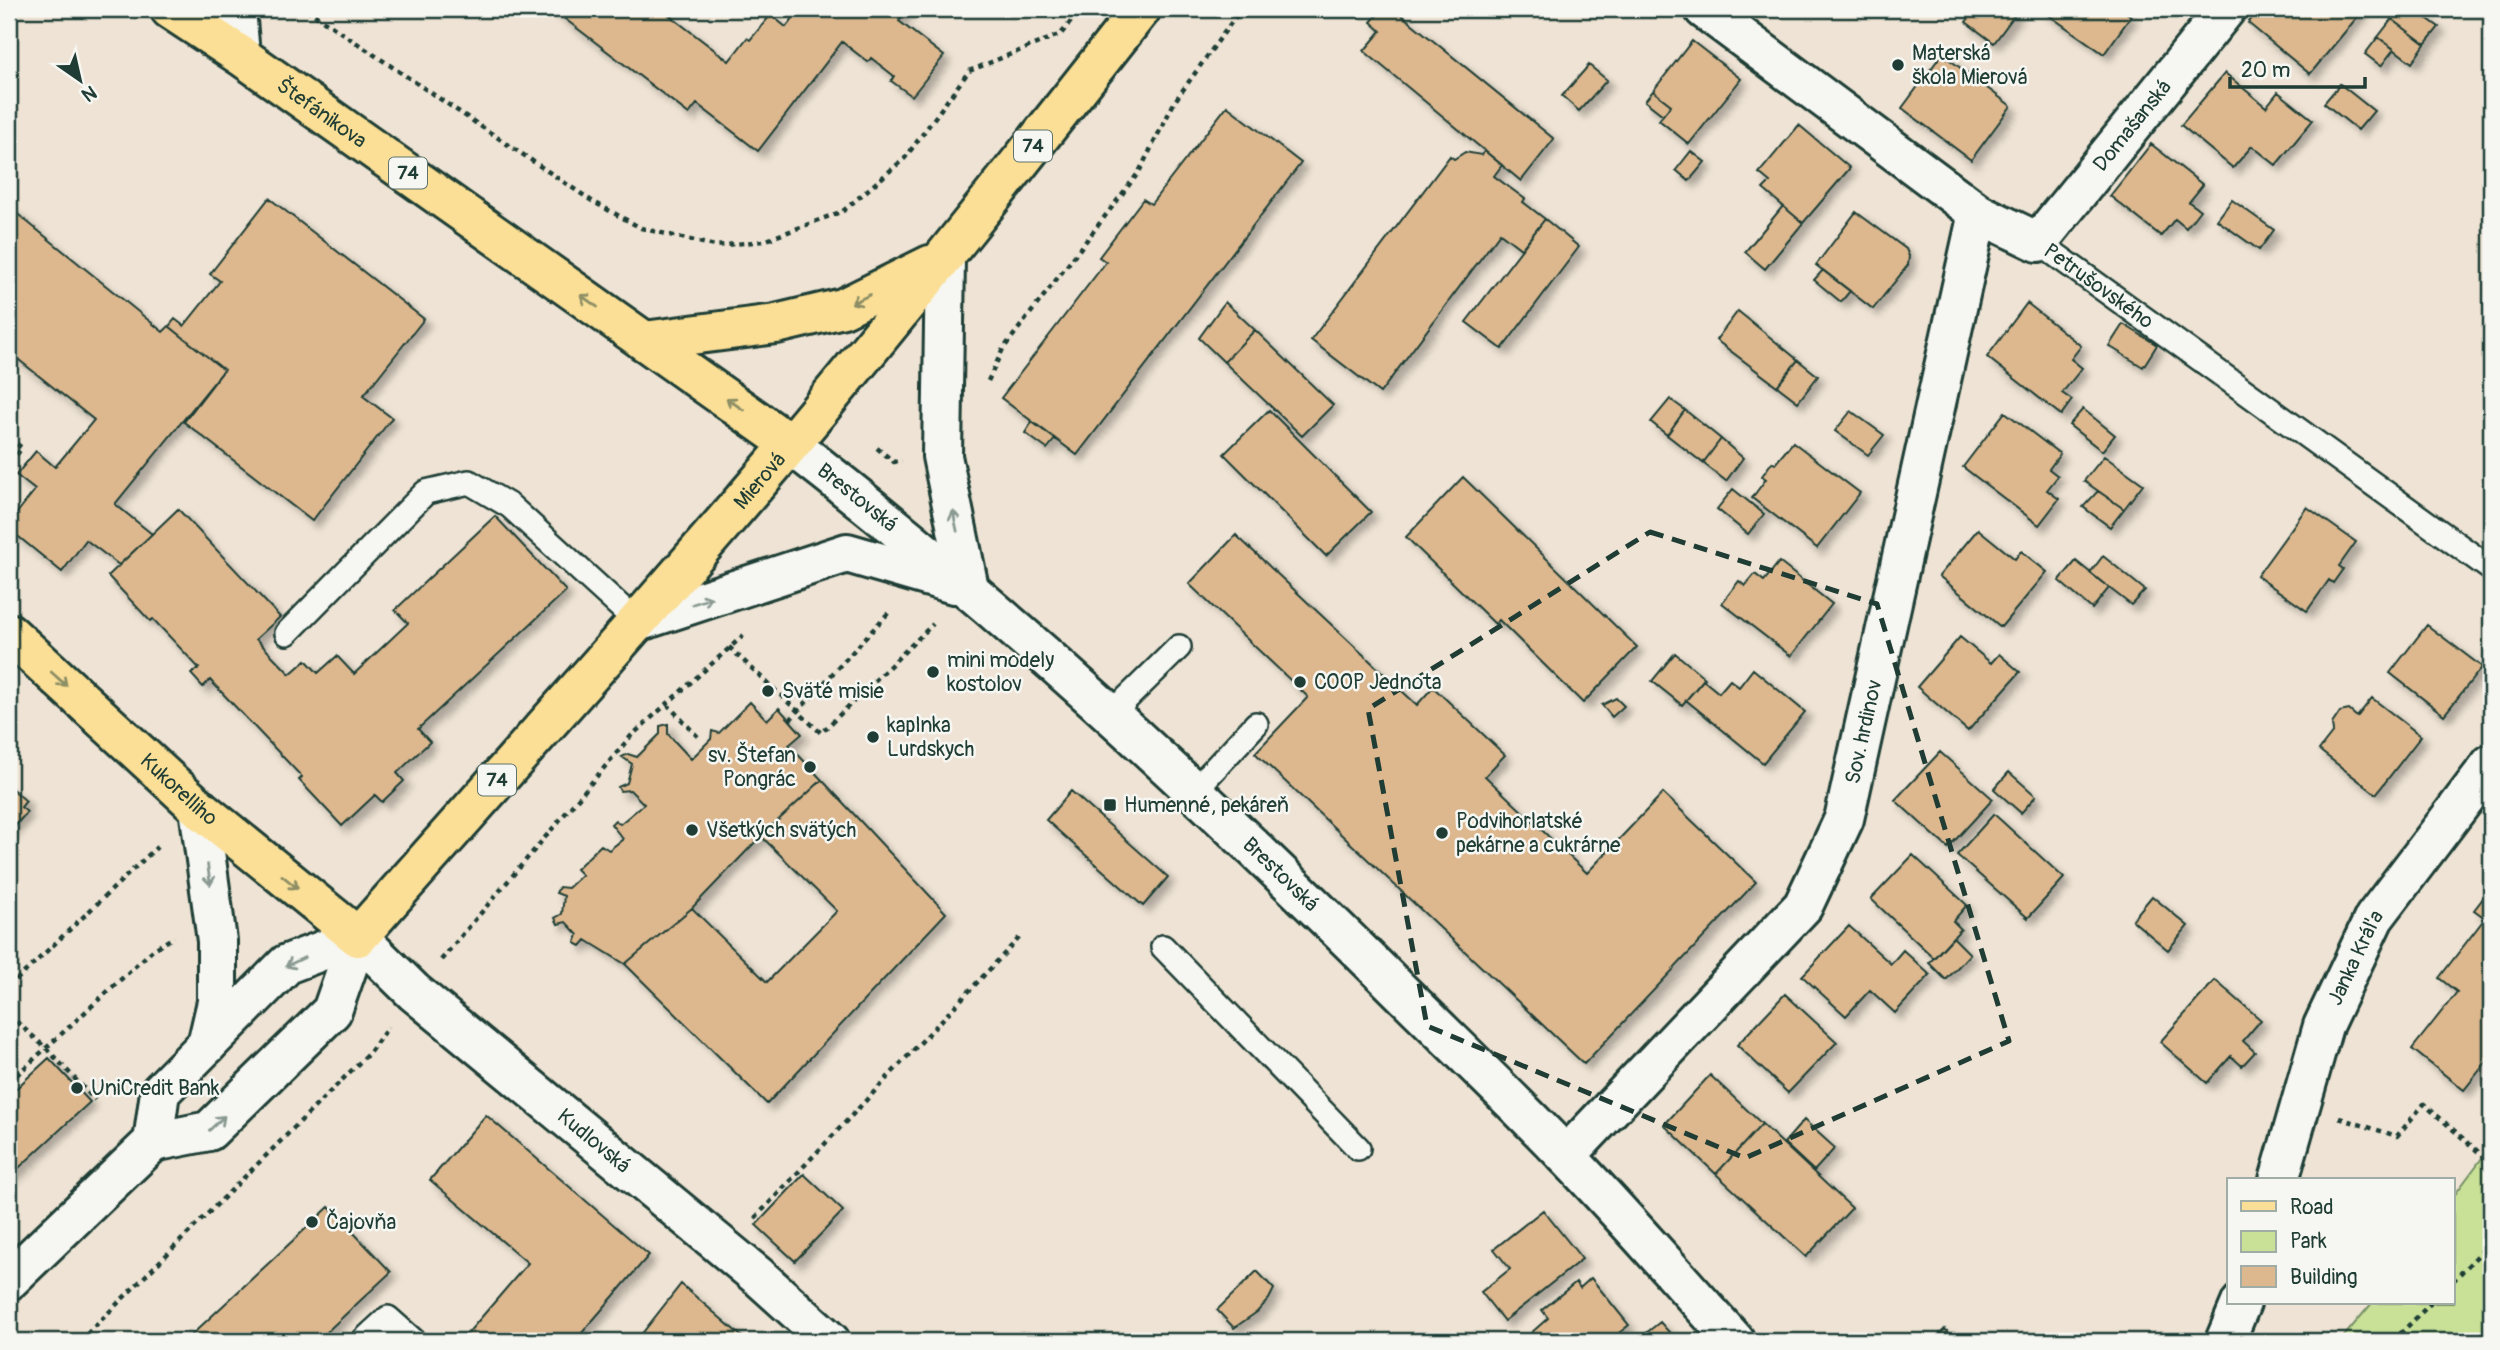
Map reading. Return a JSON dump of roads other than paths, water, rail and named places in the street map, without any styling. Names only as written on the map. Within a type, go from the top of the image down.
[{"type":"main road","name":"Štefánikova","points":[[170,9],[240,55],[645,341]]},
{"type":"main road","name":"Mierová","points":[[358,937],[637,622],[790,444],[945,258],[1141,9]]},
{"type":"main road","name":"74","points":[[645,341],[776,324],[843,309],[945,258]]},
{"type":"main road","name":"74","points":[[645,341],[790,444]]},
{"type":"main road","name":"Kukorelliho","points":[[9,633],[200,808],[358,937]]},
{"type":"street","points":[[236,9],[240,55]]},
{"type":"street","name":"Petrušovského","points":[[1704,9],[1978,213],[2038,242]]},
{"type":"street","name":"Domašanská","points":[[2038,242],[2226,9]]},
{"type":"street","name":"Sov. hrdinov","points":[[1566,1156],[1802,906],[1844,819],[1978,213]]},
{"type":"street","points":[[637,622],[847,553],[969,588],[942,456],[945,258]]},
{"type":"street","name":"Brestovská","points":[[790,444],[866,502],[969,588],[1111,714],[1283,874],[1566,1156],[1735,1341]]},
{"type":"street","name":"Janka Kráľa","points":[[2280,1178],[2323,1026],[2374,918],[2491,764]]},
{"type":"street","points":[[200,808],[218,941],[217,1002],[207,1045]]},
{"type":"street","points":[[153,1142],[160,1092],[287,964],[358,937]]},
{"type":"street","points":[[9,1280],[153,1142],[209,1131],[332,1011],[358,937]]},
{"type":"street","name":"Kudlovská","points":[[358,937],[414,992],[726,1250],[830,1341]]},
{"type":"street","points":[[2225,1341],[2241,1304]]},
{"type":"lane","name":"Petrušovského","points":[[2038,242],[2491,569]]},
{"type":"lane","points":[[287,633],[426,492],[469,482],[510,506],[637,622]]},
{"type":"lane","points":[[1111,714],[1179,647]]},
{"type":"lane","points":[[1194,791],[1256,724]]},
{"type":"lane","points":[[1163,947],[1358,1147]]},
{"type":"lane","points":[[363,1341],[388,1318],[414,1341]]},
{"type":"place","name":"Materská škola Mierová","points":[[1898,65]]},
{"type":"place","name":"mini modely kostolov","points":[[933,672]]},
{"type":"place","name":"COOP Jednota","points":[[1300,682]]},
{"type":"place","name":"Sväté misie","points":[[768,691]]},
{"type":"place","name":"kaplnka Lurdskych","points":[[873,737]]},
{"type":"place","name":"sv. Štefan Pongrác","points":[[810,767]]},
{"type":"place","name":"Humenné, pekáreň","points":[[1110,805]]},
{"type":"place","name":"Všetkých svätých","points":[[692,830]]},
{"type":"place","name":"Podvihorlatské pekárne a cukrárne","points":[[1442,833]]},
{"type":"place","name":"UniCredit Bank","points":[[77,1088]]},
{"type":"place","name":"Čajovňa","points":[[312,1222]]}]
